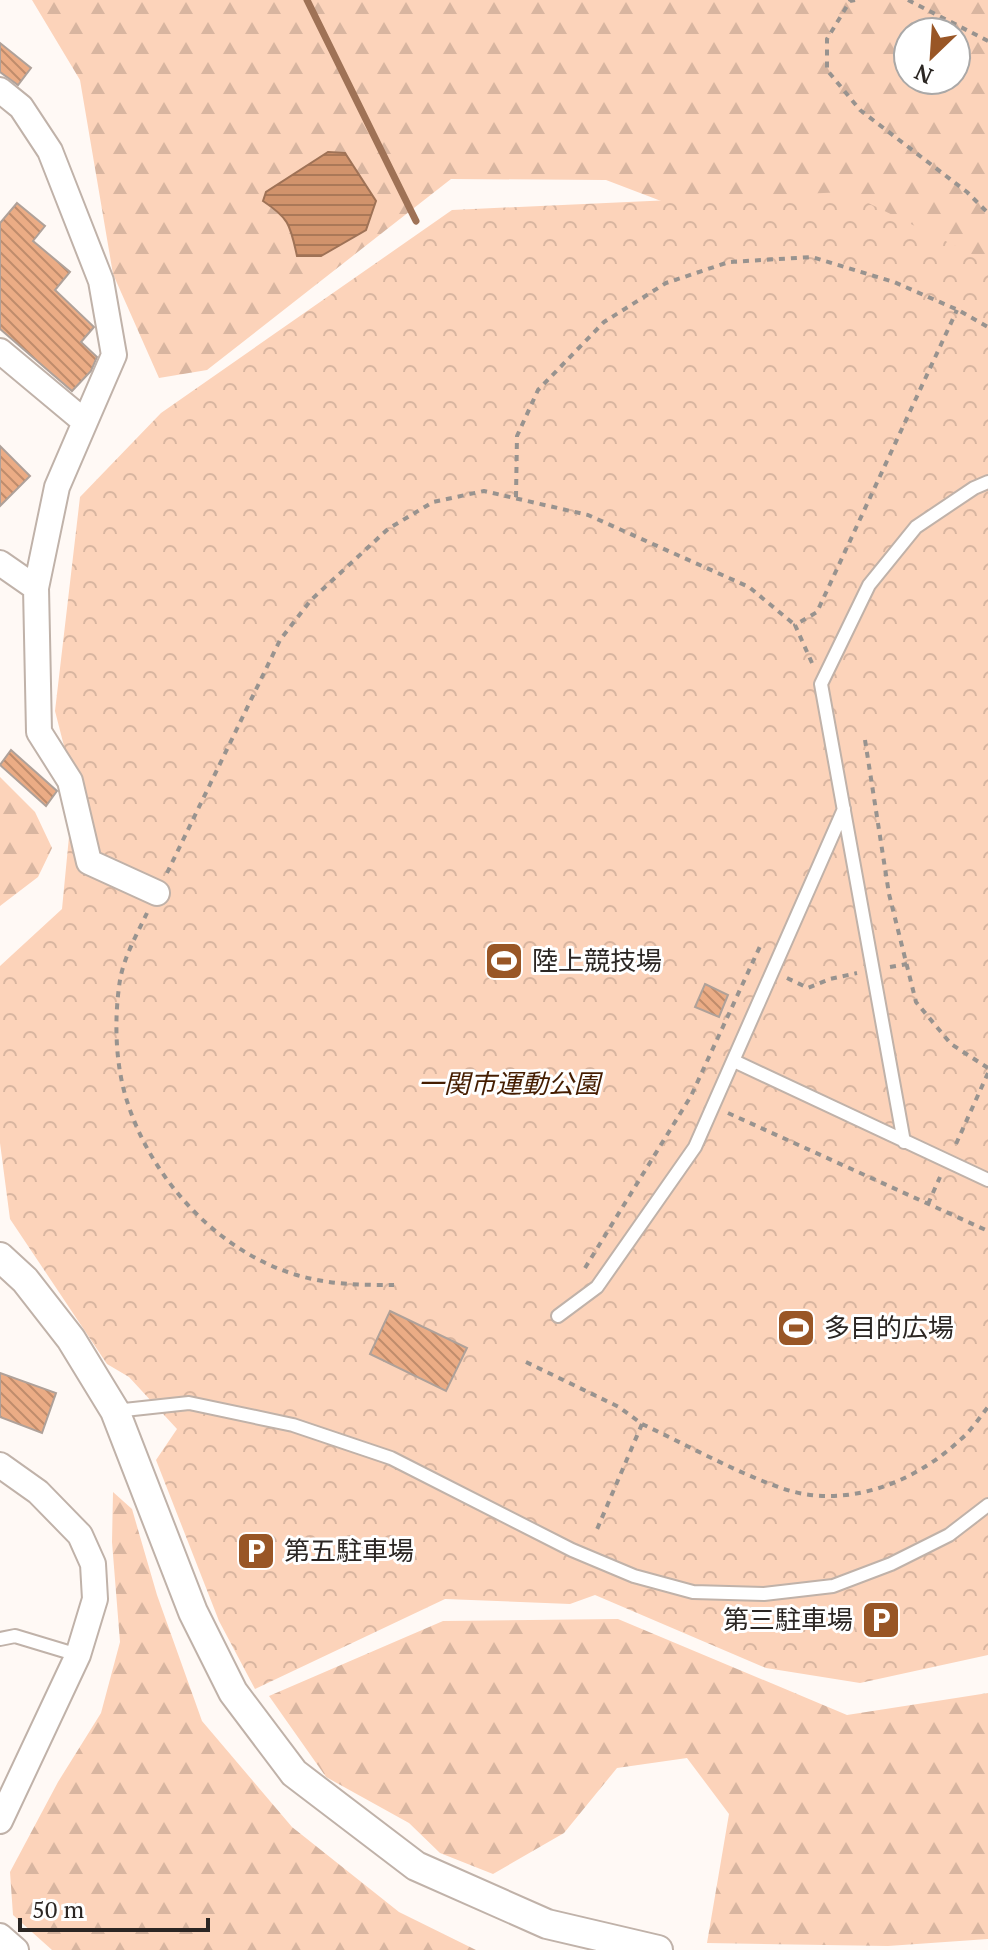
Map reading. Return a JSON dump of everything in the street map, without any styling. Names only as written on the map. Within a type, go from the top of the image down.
[{"type":"street","points":[[0,90],[21,107],[50,151],[101,281],[114,355],[57,487],[36,588],[39,732],[70,781],[89,862],[157,893]]},
{"type":"street","points":[[0,351],[85,422]]},
{"type":"street","points":[[0,563],[36,588]]},
{"type":"street","points":[[0,1257],[25,1280],[71,1339],[115,1411],[193,1612],[233,1692],[294,1773],[416,1866],[547,1924],[658,1950]]},
{"type":"street","points":[[0,1465],[38,1492],[80,1535],[93,1564],[95,1599],[78,1655],[0,1821]]},
{"type":"street","points":[[0,1936],[16,1950]]},
{"type":"lane","points":[[904,1142],[821,684],[869,585],[916,527],[988,482]]},
{"type":"lane","points":[[558,1316],[597,1287],[695,1147],[844,809]]},
{"type":"lane","points":[[734,1061],[988,1180]]},
{"type":"lane","points":[[115,1411],[189,1403],[293,1425],[391,1458],[572,1550],[634,1576],[693,1592],[764,1594],[833,1586],[891,1564],[949,1535],[988,1505]]},
{"type":"lane","points":[[0,1639],[15,1636],[78,1655]]},
{"type":"path","points":[[855,0],[850,1],[827,39],[827,70],[860,110],[967,192],[988,213]]},
{"type":"path","points":[[908,0],[988,41]]},
{"type":"path","points":[[516,497],[517,436],[538,390],[604,322],[666,283],[729,262],[812,257],[894,282],[988,327]]},
{"type":"path","points":[[795,625],[817,612],[958,310]]},
{"type":"path","points":[[394,1285],[351,1286],[302,1277],[255,1257],[216,1233],[152,1160],[126,1099],[117,1039],[120,979],[134,940],[280,640],[311,600],[388,529],[433,502],[484,491],[588,515],[749,587],[795,625],[821,684]]},
{"type":"path","points":[[865,740],[889,894],[916,1002],[951,1044],[988,1071],[928,1204]]},
{"type":"path","points":[[579,1278],[691,1096],[764,940]]},
{"type":"path","points":[[753,963],[808,988],[830,979],[907,964]]},
{"type":"path","points":[[691,1096],[988,1231]]},
{"type":"path","points":[[526,1362],[619,1407],[642,1424],[783,1489],[835,1496],[883,1488],[929,1465],[962,1439],[988,1407]]},
{"type":"path","points":[[595,1534],[642,1424]]},
{"type":"green space","points":[[32,0],[988,0],[988,318],[821,262],[606,180],[451,179],[207,370],[159,378],[113,274],[80,80]]},
{"type":"green space","name":"一関市運動公園","points":[[846,192],[988,262],[988,1655],[860,1683],[766,1668],[595,1595],[570,1604],[445,1599],[255,1689],[219,1621],[156,1460],[177,1429],[129,1377],[107,1364],[10,1219],[0,1143],[0,966],[62,909],[74,785],[55,711],[80,497],[161,413],[452,210]]},
{"type":"green space","points":[[0,777],[35,812],[52,848],[38,877],[0,906]]},
{"type":"green space","points":[[113,1492],[132,1509],[157,1595],[202,1721],[292,1827],[399,1912],[476,1950],[52,1950],[13,1915],[10,1872],[58,1782],[101,1713],[120,1642],[112,1542]]},
{"type":"green space","points":[[618,1619],[847,1715],[988,1693],[988,1939],[888,1946],[707,1943],[729,1814],[687,1758],[617,1768],[564,1833],[493,1874],[440,1853],[409,1823],[326,1777],[269,1696],[443,1621]]},
{"type":"shaded area","points":[[328,152],[345,153],[376,201],[366,230],[321,256],[297,256],[288,224],[263,201],[266,192]]},
{"type":"building","points":[[0,43],[31,68],[18,85],[0,72]]},
{"type":"building","points":[[17,203],[45,226],[33,241],[70,272],[55,290],[94,327],[81,342],[97,357],[91,371],[72,391],[0,329],[0,223]]},
{"type":"building","points":[[0,446],[30,476],[0,506]]},
{"type":"building","points":[[11,750],[57,791],[46,806],[0,765]]},
{"type":"building","points":[[705,984],[728,995],[719,1017],[695,1007]]},
{"type":"building","points":[[390,1311],[467,1348],[446,1391],[370,1354]]},
{"type":"building","points":[[0,1373],[56,1393],[42,1433],[0,1417]]},
{"type":"waterway","points":[[307,0],[416,221]]},
{"type":"place","name":"陸上競技場","points":[[504,961]]},
{"type":"place","name":"多目的広場","points":[[796,1328]]},
{"type":"place","name":"第五駐車場","points":[[256,1551]]},
{"type":"place","name":"第三駐車場","points":[[881,1620]]}]
